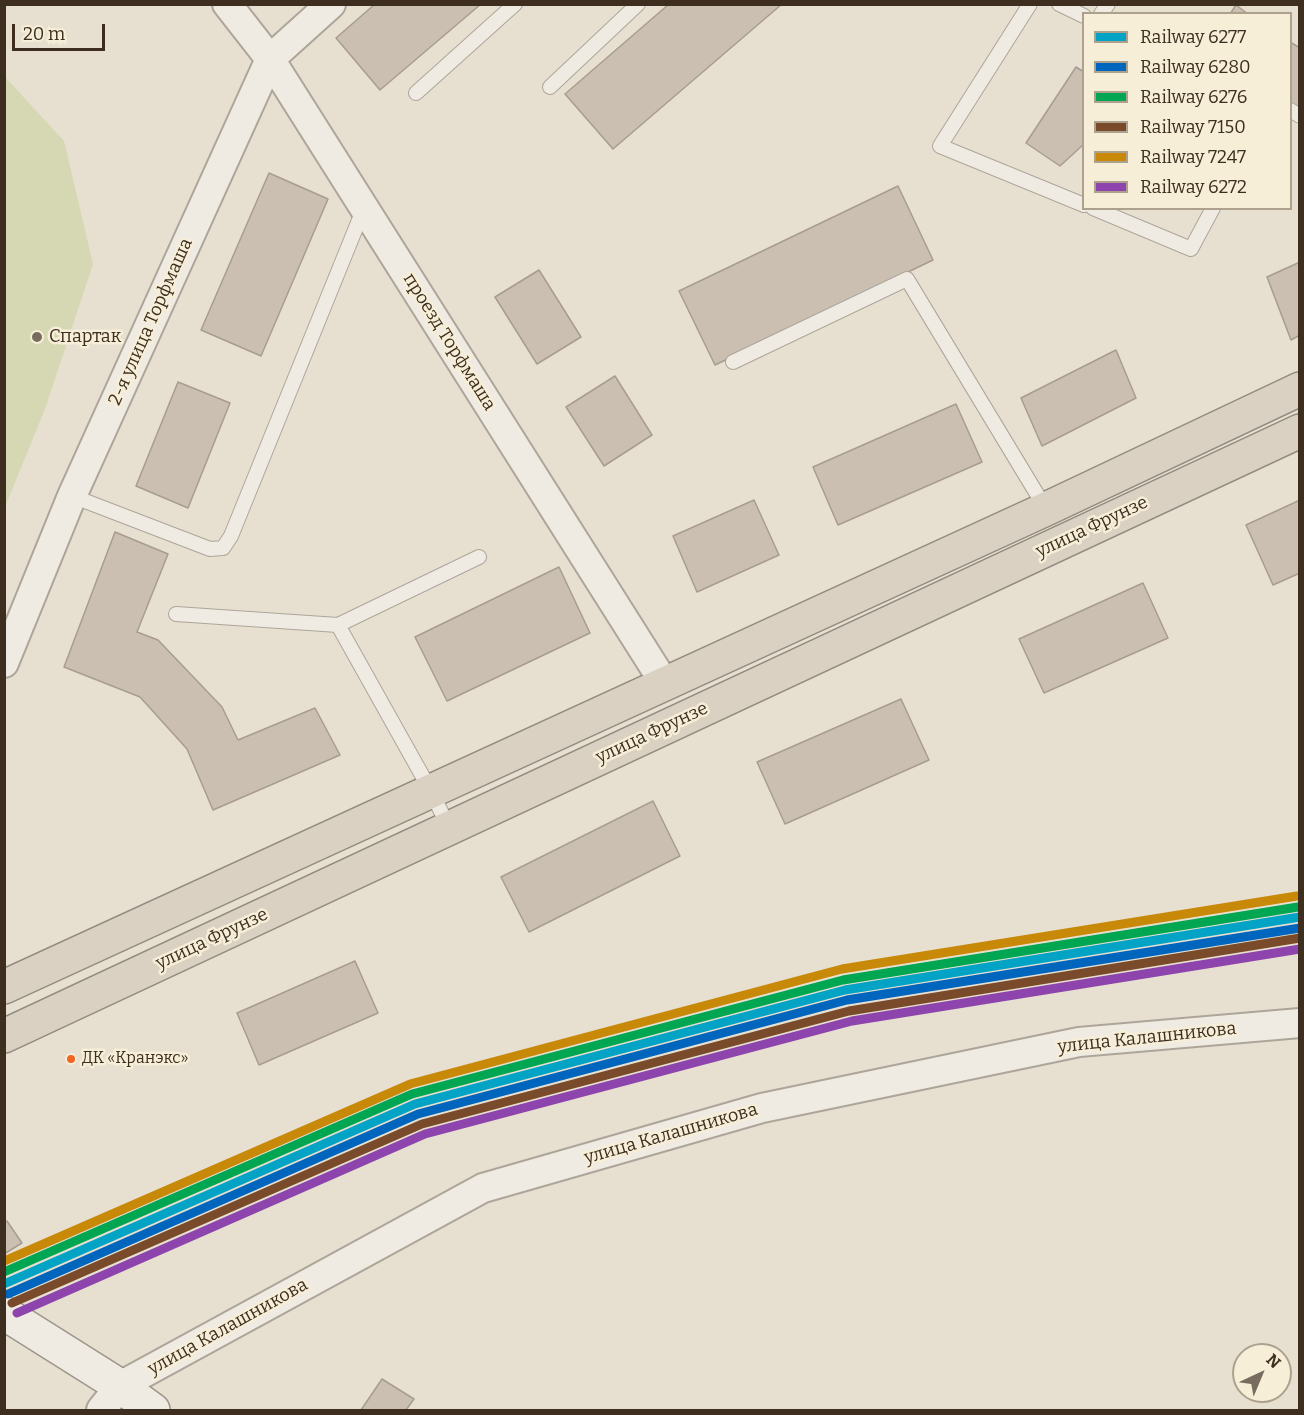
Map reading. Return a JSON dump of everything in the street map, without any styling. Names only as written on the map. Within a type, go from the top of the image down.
[{"type":"highway","name":"улица Фрунзе","points":[[4,987],[432,793],[1046,509],[1299,389]]},
{"type":"highway","name":"улица Фрунзе","points":[[10,1035],[1299,431]]},
{"type":"highway","points":[[665,684],[683,719]]},
{"type":"main road","points":[[4,1313],[111,1398],[153,1410]]},
{"type":"street","name":"проезд Торфмаша","points":[[227,4],[270,59],[665,684]]},
{"type":"street","name":"2-я улица Торфмаша","points":[[4,663],[72,496],[270,59],[331,4]]},
{"type":"street","name":"улица Калашникова","points":[[111,1398],[483,1188],[762,1108],[1079,1042],[1299,1023]]},
{"type":"lane","points":[[416,93],[515,4]]},
{"type":"lane","points":[[550,87],[638,4]]},
{"type":"lane","points":[[1030,4],[940,146],[1082,205]]},
{"type":"lane","points":[[1059,4],[1082,16]]},
{"type":"lane","points":[[72,496],[210,549],[223,548],[231,536],[364,208]]},
{"type":"lane","points":[[1098,210],[1191,249],[1212,210]]},
{"type":"lane","points":[[733,362],[907,279],[1046,509]]},
{"type":"lane","points":[[176,614],[338,625],[479,557]]},
{"type":"lane","points":[[338,625],[432,793],[449,828]]},
{"type":"green space","name":"Спартак","points":[[5,77],[64,141],[93,264],[45,409],[5,507]]},
{"type":"building","points":[[375,4],[481,4],[380,90],[336,38]]},
{"type":"building","points":[[669,4],[782,4],[613,149],[565,94]]},
{"type":"building","points":[[1236,5],[1245,12],[1231,12]]},
{"type":"building","points":[[1292,43],[1300,48],[1300,111],[1292,106]]},
{"type":"building","points":[[1076,67],[1082,71],[1082,146],[1060,166],[1026,143]]},
{"type":"building","points":[[269,173],[328,199],[261,356],[201,330]]},
{"type":"building","points":[[898,186],[933,260],[715,365],[679,291]]},
{"type":"building","points":[[1300,262],[1300,335],[1291,340],[1267,277]]},
{"type":"building","points":[[539,270],[581,337],[537,364],[495,297]]},
{"type":"building","points":[[1116,350],[1136,398],[1042,446],[1021,398]]},
{"type":"building","points":[[615,376],[652,435],[604,466],[566,407]]},
{"type":"building","points":[[178,382],[230,403],[188,508],[136,486]]},
{"type":"building","points":[[956,404],[982,462],[838,525],[813,467]]},
{"type":"building","points":[[754,500],[779,555],[697,592],[673,536]]},
{"type":"building","points":[[1300,500],[1300,573],[1273,585],[1246,525]]},
{"type":"building","points":[[115,532],[168,554],[137,632],[158,640],[222,707],[238,740],[315,708],[340,755],[213,810],[187,749],[140,697],[64,667]]},
{"type":"building","points":[[559,567],[590,633],[447,701],[415,637]]},
{"type":"building","points":[[1143,583],[1168,638],[1044,693],[1019,639]]},
{"type":"building","points":[[901,699],[929,760],[785,824],[757,762]]},
{"type":"building","points":[[653,801],[680,856],[529,932],[501,877]]},
{"type":"building","points":[[355,961],[378,1013],[259,1065],[237,1013]]},
{"type":"building","points":[[7,1221],[22,1243],[4,1254],[4,1223]]},
{"type":"building","points":[[382,1379],[414,1399],[406,1410],[361,1410]]},
{"type":"rail line","name":"7247","points":[[4,1261],[410,1084],[842,969],[1297,896]]},
{"type":"rail line","name":"6276","points":[[4,1272],[412,1094],[843,980],[1298,907]]},
{"type":"rail line","name":"6277","points":[[4,1284],[415,1104],[845,990],[1300,917]]},
{"type":"rail line","name":"6280","points":[[8,1294],[418,1114],[847,1000],[1300,928]]},
{"type":"rail line","name":"7150","points":[[12,1303],[422,1124],[849,1011],[1300,938]]},
{"type":"rail line","name":"6272","points":[[17,1313],[425,1134],[852,1021],[1300,949]]},
{"type":"place","name":"Спартак","points":[[37,337]]},
{"type":"place","name":"ДК «Кранэкс»","points":[[71,1059]]}]
